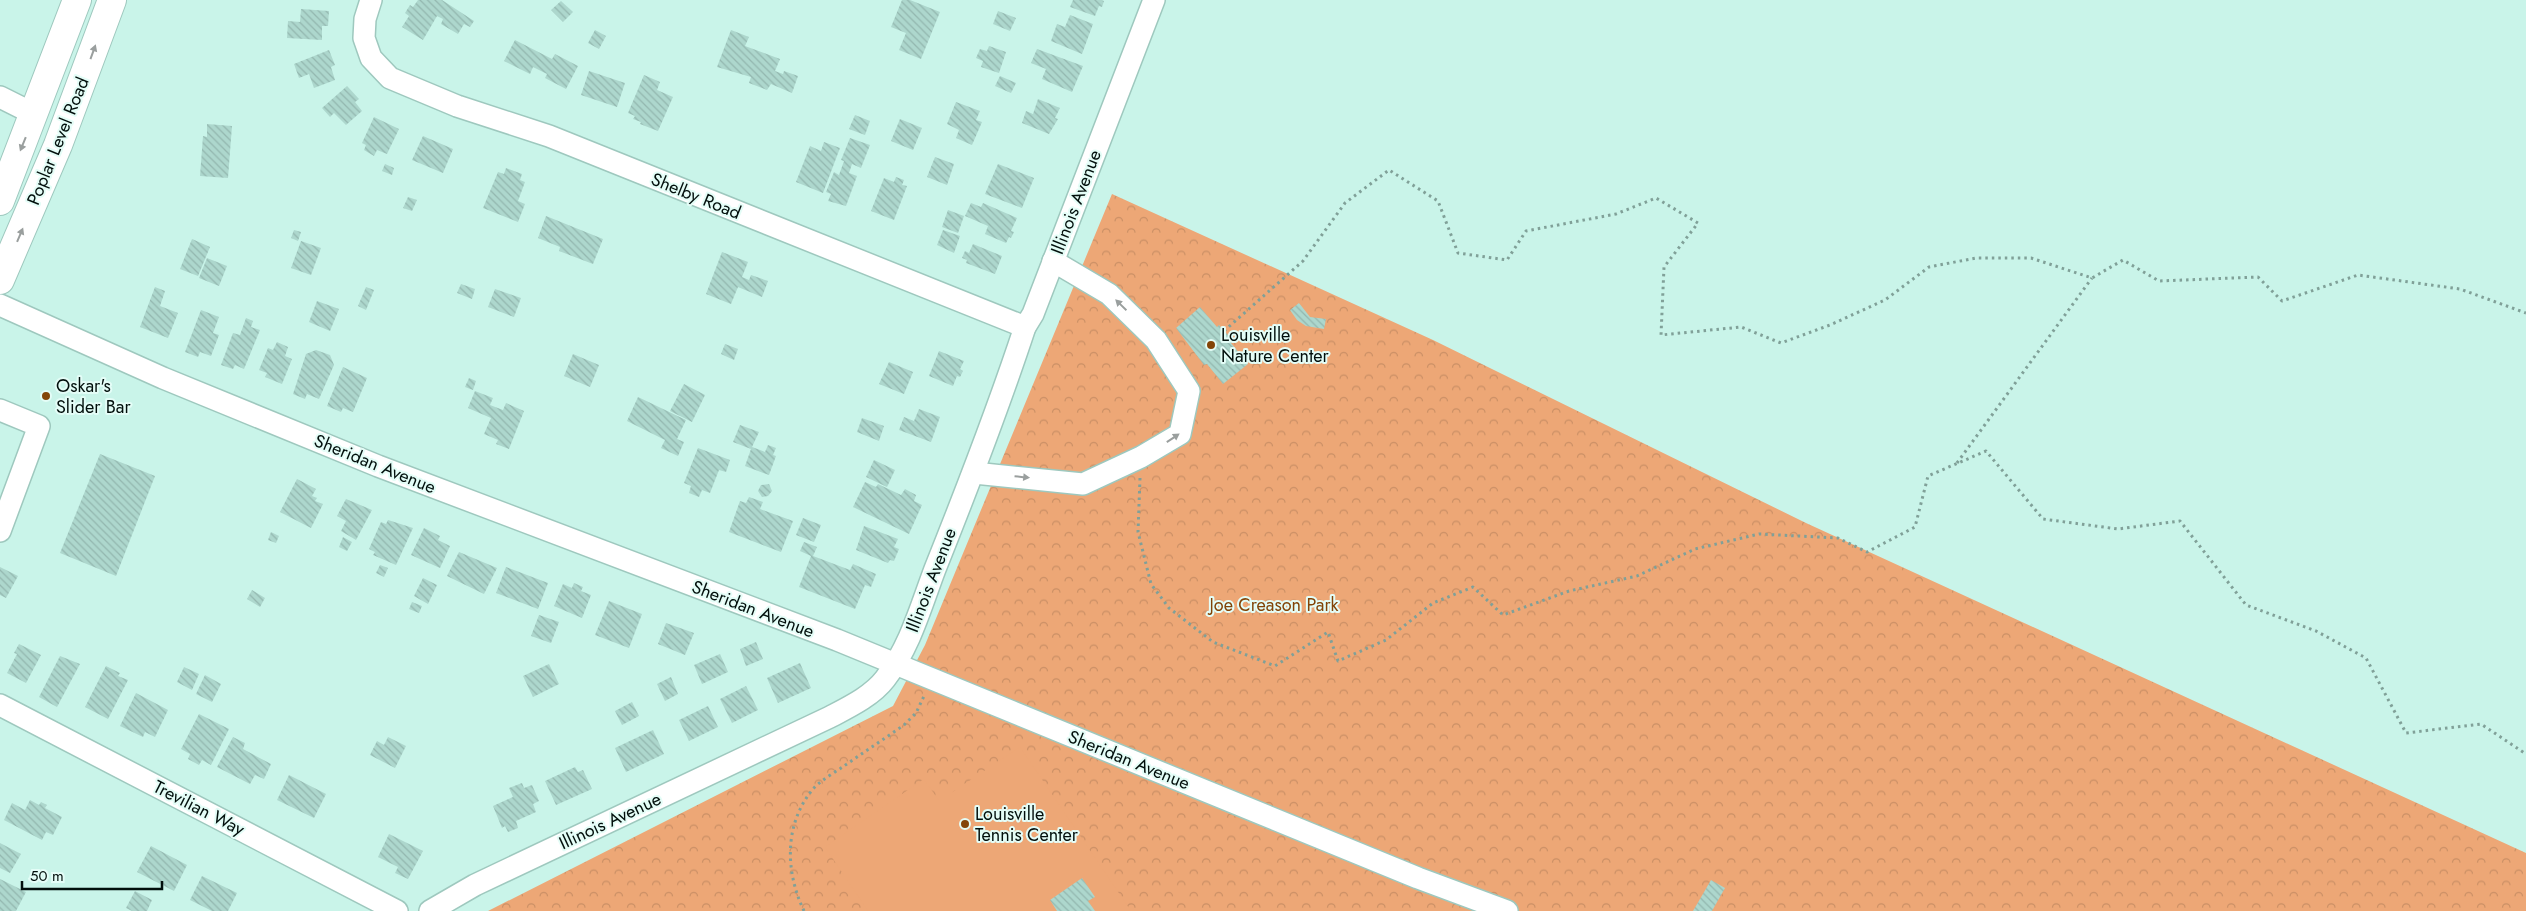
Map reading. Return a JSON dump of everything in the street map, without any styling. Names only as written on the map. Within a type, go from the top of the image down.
[{"type":"main road","name":"Poplar Level Road","points":[[0,201],[77,0]]},
{"type":"main road","name":"Poplar Level Road","points":[[0,280],[76,100],[112,0]]},
{"type":"street","name":"Shelby Road","points":[[371,0],[364,20],[364,38],[371,58],[380,70],[390,78],[458,106],[549,136],[1025,328]]},
{"type":"street","name":"Illinois Avenue","points":[[430,911],[475,884],[830,718],[870,694],[885,680],[917,619],[995,420],[1025,328],[1054,261],[1154,0]]},
{"type":"street","points":[[0,97],[34,114]]},
{"type":"street","points":[[974,472],[1083,484],[1141,457],[1180,434],[1189,391],[1156,340],[1109,294],[1054,261]]},
{"type":"street","name":"Sheridan Avenue","points":[[0,305],[163,378],[378,466],[837,640],[1409,874],[1507,911]]},
{"type":"street","points":[[0,410],[38,426],[0,531]]},
{"type":"street","name":"Trevilian Way","points":[[0,704],[397,911]]},
{"type":"path","points":[[1224,331],[1303,261],[1345,203],[1389,170],[1438,201],[1458,253],[1507,260],[1526,231],[1616,214],[1656,198],[1698,223],[1664,267],[1661,335],[1741,327],[1781,342],[1830,325],[1885,300],[1929,268],[1976,258],[2031,258],[2092,278]]},
{"type":"path","points":[[1957,464],[2092,278],[2123,260],[2159,281],[2258,277],[2282,301],[2358,275],[2460,289],[2526,313]]},
{"type":"path","points":[[1141,457],[1138,532],[1151,584],[1169,608],[1213,642],[1275,666],[1328,632],[1338,661],[1386,640],[1433,603],[1473,587],[1503,614],[1569,591],[1637,576],[1695,549],[1759,534],[1838,538],[1867,552],[1915,527],[1928,476],[1986,451],[2043,519],[2118,529],[2180,521],[2246,605],[2316,631],[2366,658],[2406,733],[2481,724],[2526,754]]},
{"type":"path","points":[[804,911],[796,895],[790,861],[792,831],[798,809],[814,787],[904,725],[916,713],[930,679]]},
{"type":"green space","name":"Joe Creason Park","points":[[1112,194],[1433,340],[1806,523],[2526,853],[2526,911],[488,911],[893,706],[925,645]]},
{"type":"green space","name":"Louisville Tennis Center","points":[[1020,747],[1131,911],[868,911],[825,847],[924,779],[939,801]]},
{"type":"building","points":[[418,0],[442,0],[474,21],[470,27],[464,24],[458,34],[441,24],[443,19],[437,16],[423,40],[402,27],[409,16],[405,13],[410,5],[413,7]]},
{"type":"building","points":[[902,0],[910,0],[940,12],[921,59],[899,50],[906,33],[891,27]]},
{"type":"building","points":[[1073,0],[1104,1],[1102,7],[1099,6],[1095,16],[1070,7]]},
{"type":"building","points":[[561,1],[573,12],[563,22],[551,10]]},
{"type":"building","points":[[301,9],[329,11],[328,26],[322,26],[322,40],[287,38],[288,21],[300,22]]},
{"type":"building","points":[[998,11],[1016,18],[1010,31],[993,24]]},
{"type":"building","points":[[1070,15],[1093,24],[1082,54],[1051,41],[1057,24],[1065,27]]},
{"type":"building","points":[[595,30],[606,36],[599,49],[588,43]]},
{"type":"building","points":[[731,30],[749,37],[745,46],[780,59],[775,71],[783,74],[784,71],[798,76],[792,93],[771,84],[767,90],[749,83],[751,77],[717,67]]},
{"type":"building","points":[[515,40],[552,59],[555,54],[578,66],[566,89],[545,78],[547,74],[533,67],[530,74],[504,61]]},
{"type":"building","points":[[989,46],[1006,52],[999,73],[981,67],[983,61],[976,58],[980,49],[987,51]]},
{"type":"building","points":[[1037,49],[1083,66],[1072,92],[1042,79],[1046,69],[1031,63]]},
{"type":"building","points":[[329,50],[335,65],[331,67],[335,80],[314,88],[309,74],[299,78],[294,64]]},
{"type":"building","points":[[589,71],[625,83],[617,107],[581,95]]},
{"type":"building","points":[[644,75],[660,82],[657,90],[673,97],[658,131],[640,124],[641,122],[633,119],[635,116],[628,113]]},
{"type":"building","points":[[1000,76],[1016,83],[1011,93],[995,86]]},
{"type":"building","points":[[347,86],[359,99],[355,102],[362,111],[346,125],[334,113],[330,117],[322,108]]},
{"type":"building","points":[[1038,99],[1060,108],[1055,118],[1058,119],[1049,134],[1022,123],[1026,111],[1033,114]]},
{"type":"building","points":[[956,102],[980,111],[976,120],[982,122],[972,145],[956,138],[959,130],[947,124]]},
{"type":"building","points":[[855,115],[870,121],[865,135],[849,129]]},
{"type":"building","points":[[374,117],[399,129],[387,154],[377,150],[374,156],[364,150],[366,145],[362,143]]},
{"type":"building","points":[[900,119],[922,128],[913,150],[891,141]]},
{"type":"building","points":[[207,124],[232,126],[228,178],[200,176],[203,136],[207,137]]},
{"type":"building","points":[[423,136],[453,149],[443,173],[412,160]]},
{"type":"building","points":[[850,138],[870,145],[861,168],[852,164],[849,173],[857,176],[846,206],[828,201],[831,194],[826,192],[834,172],[839,175],[844,161],[841,160]]},
{"type":"building","points":[[824,142],[840,148],[823,193],[796,182],[810,146],[821,151]]},
{"type":"building","points":[[935,157],[954,164],[947,185],[927,177]]},
{"type":"building","points":[[385,164],[394,168],[392,175],[382,171]]},
{"type":"building","points":[[998,164],[1034,178],[1022,208],[985,194]]},
{"type":"building","points":[[506,168],[522,174],[520,180],[525,182],[518,201],[525,204],[518,222],[483,208],[498,172],[504,174]]},
{"type":"building","points":[[896,177],[904,180],[902,185],[907,186],[894,220],[871,211],[884,178],[894,182]]},
{"type":"building","points":[[408,197],[417,200],[412,211],[403,208]]},
{"type":"building","points":[[971,203],[981,207],[983,203],[1017,218],[1011,231],[1014,232],[1006,243],[985,234],[988,226],[965,216]]},
{"type":"building","points":[[948,210],[964,216],[958,233],[942,227]]},
{"type":"building","points":[[546,216],[603,239],[593,264],[559,251],[560,247],[538,238]]},
{"type":"building","points":[[294,230],[301,232],[298,241],[291,238]]},
{"type":"building","points":[[943,230],[960,236],[954,253],[937,245]]},
{"type":"building","points":[[192,239],[210,247],[198,276],[180,269]]},
{"type":"building","points":[[301,241],[321,248],[311,275],[291,268]]},
{"type":"building","points":[[973,244],[1002,256],[995,274],[966,263],[967,260],[962,258],[965,251],[969,253]]},
{"type":"building","points":[[722,252],[748,262],[742,277],[749,280],[751,275],[768,281],[762,297],[738,287],[731,304],[706,294]]},
{"type":"building","points":[[207,258],[227,266],[219,286],[199,278]]},
{"type":"building","points":[[461,284],[475,289],[472,299],[457,293]]},
{"type":"building","points":[[155,287],[165,291],[160,306],[178,313],[168,338],[140,327]]},
{"type":"building","points":[[366,287],[374,290],[366,310],[358,306]]},
{"type":"building","points":[[495,289],[521,298],[514,317],[488,307]]},
{"type":"building","points":[[317,301],[339,309],[330,331],[309,322]]},
{"type":"building","points":[[1299,303],[1310,317],[1326,319],[1324,329],[1306,326],[1297,320],[1290,310]]},
{"type":"building","name":"Louisville Nature Center","points":[[1200,307],[1217,327],[1219,325],[1233,341],[1231,343],[1248,364],[1223,384],[1207,364],[1204,365],[1176,328]]},
{"type":"building","points":[[201,310],[219,317],[213,333],[219,335],[211,356],[200,352],[198,357],[185,352]]},
{"type":"building","points":[[246,318],[253,321],[251,327],[260,330],[244,369],[235,365],[233,369],[221,365],[233,333],[240,335]]},
{"type":"building","points":[[277,342],[288,347],[285,356],[292,359],[282,384],[265,377],[267,373],[259,370],[268,348],[273,350]]},
{"type":"building","points":[[725,344],[738,349],[734,360],[721,354]]},
{"type":"building","points":[[316,350],[330,355],[334,365],[319,399],[307,394],[305,399],[293,394],[306,354]]},
{"type":"building","points":[[939,351],[964,361],[960,369],[963,371],[960,377],[957,376],[953,386],[929,376]]},
{"type":"building","points":[[573,354],[599,365],[590,387],[564,376]]},
{"type":"building","points":[[889,362],[913,372],[904,394],[879,384]]},
{"type":"building","points":[[343,367],[367,378],[353,412],[343,408],[341,412],[327,406]]},
{"type":"building","points":[[469,378],[476,381],[473,390],[465,387]]},
{"type":"building","points":[[684,384],[705,395],[692,422],[670,411]]},
{"type":"building","points":[[475,391],[493,398],[490,405],[503,410],[506,403],[524,411],[509,449],[496,444],[498,440],[484,434],[491,418],[468,408]]},
{"type":"building","points":[[638,397],[686,420],[677,439],[684,442],[678,456],[661,448],[665,440],[627,421]]},
{"type":"building","points":[[919,409],[940,417],[931,442],[899,430],[904,417],[914,421]]},
{"type":"building","points":[[862,418],[884,426],[879,441],[857,432]]},
{"type":"building","points":[[740,425],[759,432],[752,447],[765,452],[768,445],[776,448],[773,455],[776,456],[769,475],[745,466],[751,449],[733,442]]},
{"type":"building","points":[[698,448],[730,460],[726,472],[719,470],[710,493],[702,490],[699,497],[689,493],[691,486],[684,483]]},
{"type":"building","points":[[100,454],[155,476],[116,576],[60,553]]},
{"type":"building","points":[[874,460],[895,470],[887,487],[866,477]]},
{"type":"building","points":[[297,479],[316,489],[312,496],[317,498],[315,501],[323,504],[311,528],[280,512]]},
{"type":"building","points":[[865,482],[876,487],[878,484],[901,495],[905,489],[916,495],[914,501],[922,505],[909,534],[853,507]]},
{"type":"building","points":[[769,484],[772,491],[768,496],[762,497],[758,491],[761,485]]},
{"type":"building","points":[[749,497],[763,502],[760,509],[793,521],[781,552],[729,532],[740,501],[746,503]]},
{"type":"building","points":[[346,499],[372,510],[356,540],[341,531],[346,521],[337,516]]},
{"type":"building","points":[[803,518],[821,525],[814,542],[796,535]]},
{"type":"building","points":[[388,520],[413,528],[396,565],[373,555],[375,552],[369,549],[381,522],[386,524]]},
{"type":"building","points":[[864,526],[898,539],[894,547],[899,549],[894,561],[890,560],[888,563],[856,550]]},
{"type":"building","points":[[424,528],[440,536],[438,540],[450,546],[440,568],[411,555]]},
{"type":"building","points":[[271,532],[279,536],[276,543],[268,540]]},
{"type":"building","points":[[343,537],[352,542],[347,551],[339,547]]},
{"type":"building","points":[[804,542],[817,547],[813,556],[850,570],[853,564],[876,574],[871,587],[865,585],[855,609],[799,587],[811,556],[800,551]]},
{"type":"building","points":[[459,552],[497,568],[484,594],[447,576]]},
{"type":"building","points":[[380,565],[388,568],[384,577],[376,573]]},
{"type":"building","points":[[0,567],[18,576],[6,598],[0,595]]},
{"type":"building","points":[[506,567],[548,583],[538,609],[496,593]]},
{"type":"building","points":[[423,578],[437,585],[428,604],[414,596]]},
{"type":"building","points":[[574,583],[583,587],[581,591],[591,595],[582,618],[554,606],[563,584],[572,588]]},
{"type":"building","points":[[252,590],[265,598],[260,607],[247,599]]},
{"type":"building","points":[[609,601],[642,614],[629,648],[595,635]]},
{"type":"building","points":[[412,602],[422,606],[419,613],[409,609]]},
{"type":"building","points":[[539,615],[559,622],[551,643],[531,636]]},
{"type":"building","points":[[666,623],[694,633],[685,655],[658,644]]},
{"type":"building","points":[[756,642],[763,659],[746,666],[740,649]]},
{"type":"building","points":[[19,644],[41,655],[26,683],[7,673],[17,654],[14,653]]},
{"type":"building","points":[[720,654],[728,672],[702,684],[694,665]]},
{"type":"building","points":[[60,656],[80,664],[57,707],[39,697]]},
{"type":"building","points":[[800,663],[811,688],[778,703],[767,678]]},
{"type":"building","points":[[549,664],[559,684],[533,697],[523,676]]},
{"type":"building","points":[[106,666],[120,673],[118,676],[128,680],[108,719],[85,707]]},
{"type":"building","points":[[184,667],[199,674],[192,690],[177,682]]},
{"type":"building","points":[[205,675],[221,684],[212,702],[196,694]]},
{"type":"building","points":[[671,677],[678,694],[665,701],[657,684]]},
{"type":"building","points":[[746,686],[758,710],[732,723],[720,699]]},
{"type":"building","points":[[136,693],[168,710],[155,737],[145,732],[143,737],[120,726]]},
{"type":"building","points":[[632,702],[639,716],[622,725],[615,711]]},
{"type":"building","points":[[708,706],[718,727],[689,741],[679,720]]},
{"type":"building","points":[[199,714],[229,729],[211,765],[202,760],[199,765],[188,759],[190,754],[181,749]]},
{"type":"building","points":[[653,730],[664,754],[626,772],[615,748]]},
{"type":"building","points":[[233,737],[245,743],[243,749],[271,764],[264,779],[255,775],[250,784],[217,767]]},
{"type":"building","points":[[388,737],[406,746],[395,768],[370,755],[377,741],[384,745]]},
{"type":"building","points":[[575,767],[578,772],[583,770],[592,789],[556,805],[545,781]]},
{"type":"building","points":[[289,775],[326,794],[314,818],[277,800]]},
{"type":"building","points":[[522,783],[524,788],[532,785],[539,801],[533,804],[536,812],[516,821],[518,828],[508,832],[505,826],[502,828],[493,806],[513,797],[509,788]]},
{"type":"building","points":[[30,800],[39,805],[41,802],[47,805],[45,808],[62,817],[53,835],[46,832],[42,840],[4,820],[12,803],[25,810]]},
{"type":"building","points":[[389,834],[423,851],[408,879],[395,873],[398,867],[378,857]]},
{"type":"building","points":[[0,843],[21,854],[10,873],[0,868]]},
{"type":"building","points":[[151,846],[187,865],[174,891],[137,872]]},
{"type":"building","points":[[202,876],[237,893],[228,911],[212,911],[190,900]]},
{"type":"building","points":[[1082,878],[1095,897],[1088,901],[1095,911],[1057,911],[1050,900]]},
{"type":"building","points":[[0,879],[26,892],[16,911],[0,911]]},
{"type":"building","points":[[1711,880],[1725,888],[1712,911],[1693,911]]},
{"type":"building","points":[[135,891],[152,900],[147,911],[132,911],[126,908]]},
{"type":"place","name":"Louisville Nature Center","points":[[1211,345]]},
{"type":"place","name":"Oskar's Slider Bar","points":[[46,396]]},
{"type":"place","name":"Louisville Tennis Center","points":[[965,824]]}]
